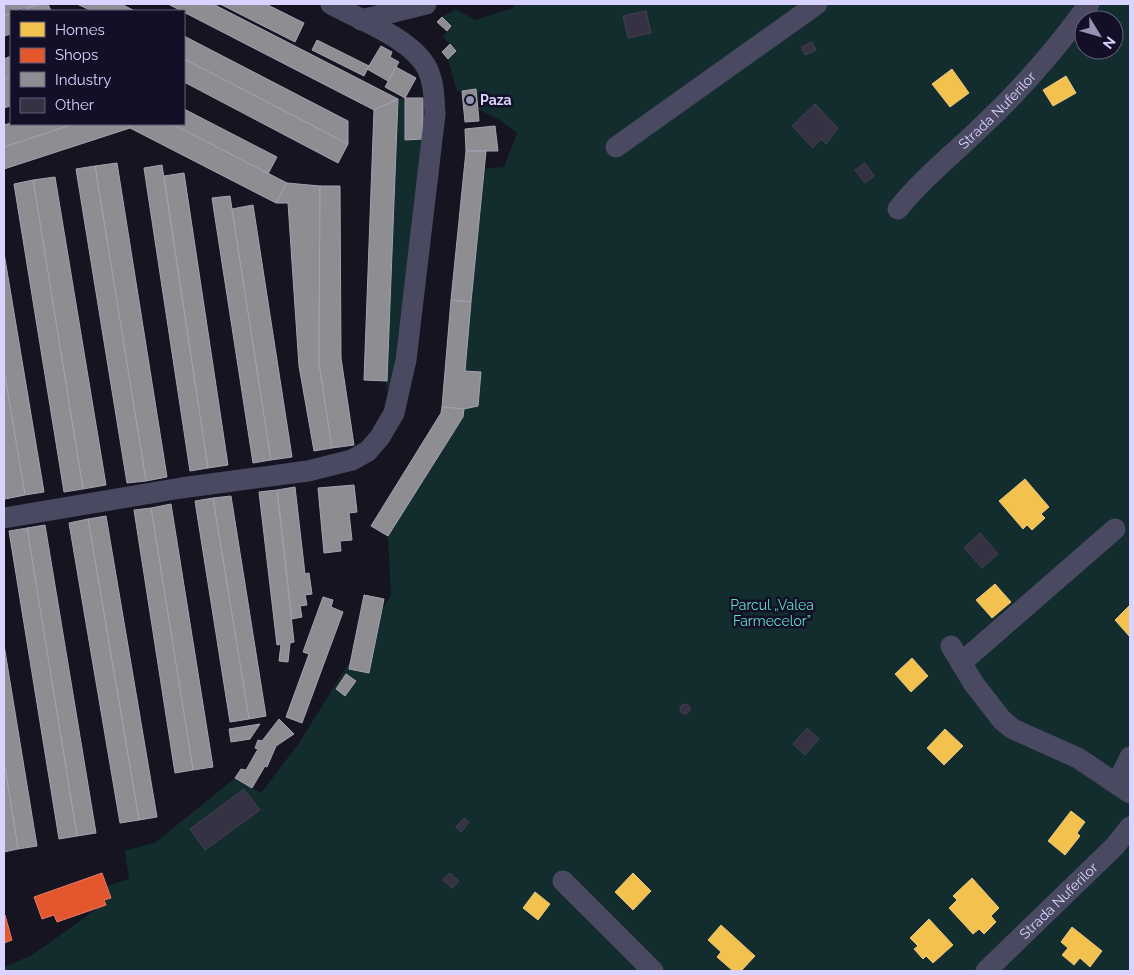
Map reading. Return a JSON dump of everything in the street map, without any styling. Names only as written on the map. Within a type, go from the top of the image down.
[{"type":"street","points":[[4,518],[181,488],[308,471],[352,460],[368,451],[380,437],[394,412],[406,360],[435,114],[434,93],[426,67],[416,54],[392,35],[331,4]]},
{"type":"street","points":[[361,20],[426,4]]},
{"type":"street","points":[[616,147],[817,4]]},
{"type":"street","name":"Strada Nuferilor","points":[[898,209],[920,182],[980,128],[1035,72],[1090,4]]},
{"type":"street","points":[[1115,529],[956,655],[1002,720],[1013,729],[1078,758],[1123,788],[1130,757]]},
{"type":"street","name":"Strada Nuferilor","points":[[986,971],[1115,846],[1130,827]]},
{"type":"street","points":[[563,881],[652,971]]},
{"type":"green space","name":"Parcul „Valea Farmecelor”","points":[[515,4],[1130,4],[1130,971],[4,971],[4,967],[32,955],[98,908],[106,905],[104,900],[111,898],[107,886],[129,879],[125,851],[156,842],[235,778],[261,793],[299,743],[391,595],[388,536],[463,418],[464,409],[478,406],[481,373],[465,371],[484,169],[504,167],[517,133],[498,119],[478,109],[476,89],[457,91],[448,59],[456,51],[443,37],[451,26],[442,17],[456,9],[475,20],[513,8]]},
{"type":"green space","points":[[405,98],[405,139],[423,139],[392,383],[386,391],[398,99]]},
{"type":"building: Homes","points":[[952,69],[969,93],[950,107],[932,84]]},
{"type":"building: Homes","points":[[1066,76],[1076,93],[1053,106],[1043,90]]},
{"type":"building: Homes","points":[[1025,479],[1049,507],[1041,514],[1045,518],[1032,530],[1027,525],[1023,529],[999,501]]},
{"type":"building: Homes","points":[[995,584],[1011,602],[992,618],[976,600]]},
{"type":"building: Homes","points":[[1130,605],[1130,637],[1115,620]]},
{"type":"building: Homes","points":[[912,658],[928,676],[911,692],[895,674]]},
{"type":"building: Homes","points":[[945,729],[963,746],[944,765],[927,748]]},
{"type":"building: Homes","points":[[1071,811],[1085,822],[1077,833],[1080,836],[1065,855],[1048,841]]},
{"type":"building: Homes","points":[[633,873],[651,891],[633,910],[615,892]]},
{"type":"building: Homes","points":[[972,878],[999,908],[991,916],[996,922],[984,934],[979,929],[973,934],[949,908],[957,900],[953,896]]},
{"type":"building: Homes","points":[[535,892],[550,904],[538,920],[523,908]]},
{"type":"building: Homes","points":[[929,919],[953,945],[933,963],[926,956],[923,959],[914,949],[918,946],[910,938]]},
{"type":"building: Homes","points":[[721,925],[755,956],[741,971],[733,971],[717,957],[721,952],[708,940]]},
{"type":"building: Homes","points":[[1072,927],[1102,951],[1090,967],[1080,958],[1074,965],[1062,955],[1068,948],[1061,942]]},
{"type":"building: Shops","points":[[102,873],[111,898],[104,900],[106,905],[57,922],[54,915],[42,919],[34,897]]},
{"type":"building: Shops","points":[[4,916],[12,940],[4,943]]},
{"type":"building: Industry","points":[[4,4],[41,4],[10,10],[10,14],[4,16]]},
{"type":"building: Industry","points":[[41,4],[48,4],[51,10],[21,10]]},
{"type":"building: Industry","points":[[77,4],[121,4],[133,10],[90,10]]},
{"type":"building: Industry","points":[[168,4],[213,4],[398,99],[374,110],[185,13],[185,10],[180,10]]},
{"type":"building: Industry","points":[[220,4],[266,4],[304,23],[295,42]]},
{"type":"building: Industry","points":[[10,14],[10,34],[4,36],[4,16]]},
{"type":"building: Industry","points":[[442,17],[451,26],[447,31],[437,22]]},
{"type":"building: Industry","points":[[185,37],[348,121],[348,144],[185,60]]},
{"type":"building: Industry","points":[[317,40],[369,66],[364,76],[312,50]]},
{"type":"building: Industry","points":[[450,44],[456,51],[448,59],[442,52]]},
{"type":"building: Industry","points":[[381,46],[392,52],[390,57],[399,62],[388,81],[367,69]]},
{"type":"building: Industry","points":[[10,56],[10,77],[4,79],[4,59]]},
{"type":"building: Industry","points":[[185,60],[348,144],[338,163],[185,83]]},
{"type":"building: Industry","points":[[396,67],[416,78],[405,98],[385,87]]},
{"type":"building: Industry","points":[[10,77],[10,106],[4,108],[4,79]]},
{"type":"building: Industry","name":"Paza","points":[[476,89],[479,121],[465,122],[462,91]]},
{"type":"building: Industry","points":[[405,98],[423,98],[423,139],[405,140]]},
{"type":"building: Industry","points":[[398,99],[387,381],[364,380],[374,110]]},
{"type":"building: Industry","points":[[185,110],[277,157],[268,174],[174,125],[185,125]]},
{"type":"building: Industry","points":[[10,123],[10,125],[71,125],[4,147],[4,125]]},
{"type":"building: Industry","points":[[71,125],[130,125],[130,128],[4,169],[4,147]]},
{"type":"building: Industry","points":[[130,125],[174,125],[287,183],[276,203],[130,128]]},
{"type":"building: Industry","points":[[495,126],[498,151],[466,151],[465,129]]},
{"type":"building: Industry","points":[[466,151],[486,151],[471,302],[451,300]]},
{"type":"building: Industry","points":[[117,163],[167,477],[146,481],[95,166]]},
{"type":"building: Industry","points":[[162,165],[208,468],[190,471],[144,168]]},
{"type":"building: Industry","points":[[95,166],[146,481],[127,483],[76,169]]},
{"type":"building: Industry","points":[[184,173],[228,465],[208,468],[164,176]]},
{"type":"building: Industry","points":[[55,177],[106,485],[83,489],[33,180]]},
{"type":"building: Industry","points":[[33,180],[83,489],[64,492],[14,184]]},
{"type":"building: Industry","points":[[287,183],[320,186],[319,363],[332,448],[314,451],[299,366],[288,203],[276,203]]},
{"type":"building: Industry","points":[[320,186],[340,186],[341,358],[354,445],[332,448],[319,363]]},
{"type":"building: Industry","points":[[230,196],[271,460],[253,463],[212,198]]},
{"type":"building: Industry","points":[[253,205],[292,457],[271,460],[232,209]]},
{"type":"building: Industry","points":[[4,253],[44,492],[25,495],[4,370]]},
{"type":"building: Industry","points":[[451,300],[471,302],[465,371],[481,372],[478,406],[464,409],[442,407]]},
{"type":"building: Industry","points":[[4,370],[25,495],[5,499],[4,492]]},
{"type":"building: Industry","points":[[442,407],[464,409],[463,417],[388,536],[371,526],[441,413]]},
{"type":"building: Industry","points":[[354,485],[357,512],[349,513],[352,540],[340,541],[341,551],[324,553],[318,488]]},
{"type":"building: Industry","points":[[295,487],[305,574],[309,573],[312,594],[305,595],[307,605],[300,606],[302,617],[292,619],[277,490]]},
{"type":"building: Industry","points":[[277,490],[294,642],[290,643],[288,662],[279,661],[281,644],[277,645],[259,492]]},
{"type":"building: Industry","points":[[231,496],[266,716],[249,719],[213,498]]},
{"type":"building: Industry","points":[[213,498],[249,719],[230,722],[195,501]]},
{"type":"building: Industry","points":[[171,504],[213,767],[193,770],[151,508]]},
{"type":"building: Industry","points":[[151,508],[193,770],[175,773],[134,510]]},
{"type":"building: Industry","points":[[106,516],[157,817],[139,820],[88,519]]},
{"type":"building: Industry","points":[[88,519],[139,820],[120,823],[69,523]]},
{"type":"building: Industry","points":[[45,525],[96,833],[77,836],[27,528]]},
{"type":"building: Industry","points":[[27,528],[77,836],[59,839],[9,531]]},
{"type":"building: Industry","points":[[364,595],[384,599],[369,673],[349,669]]},
{"type":"building: Industry","points":[[323,597],[333,600],[331,607],[343,612],[302,723],[286,717],[309,654],[303,652]]},
{"type":"building: Industry","points":[[4,645],[37,846],[18,849],[4,761]]},
{"type":"building: Industry","points":[[346,674],[356,681],[345,696],[336,689]]},
{"type":"building: Industry","points":[[279,719],[294,734],[276,746],[267,767],[265,766],[252,788],[235,778],[241,769],[246,770],[258,749],[255,748],[258,740],[262,741]]},
{"type":"building: Industry","points":[[260,724],[250,739],[231,742],[229,729]]},
{"type":"building: Industry","points":[[4,761],[18,849],[4,852]]},
{"type":"building: Other","points":[[646,11],[651,33],[628,38],[623,16]]},
{"type":"building: Other","points":[[812,42],[816,50],[805,55],[801,47]]},
{"type":"building: Other","points":[[815,104],[838,128],[826,144],[821,139],[813,148],[792,126]]},
{"type":"building: Other","points":[[865,163],[874,176],[865,183],[855,170]]},
{"type":"building: Other","points":[[980,533],[998,554],[982,568],[964,548]]},
{"type":"building: Other","points":[[685,704],[690,709],[685,714],[680,709]]},
{"type":"building: Other","points":[[807,728],[819,739],[805,755],[793,744]]},
{"type":"building: Other","points":[[244,789],[260,810],[205,850],[190,829]]},
{"type":"building: Other","points":[[464,818],[469,822],[461,832],[456,827]]},
{"type":"building: Other","points":[[450,873],[459,881],[452,888],[443,880]]},
{"type":"place","name":"Paza","points":[[470,100]]}]
